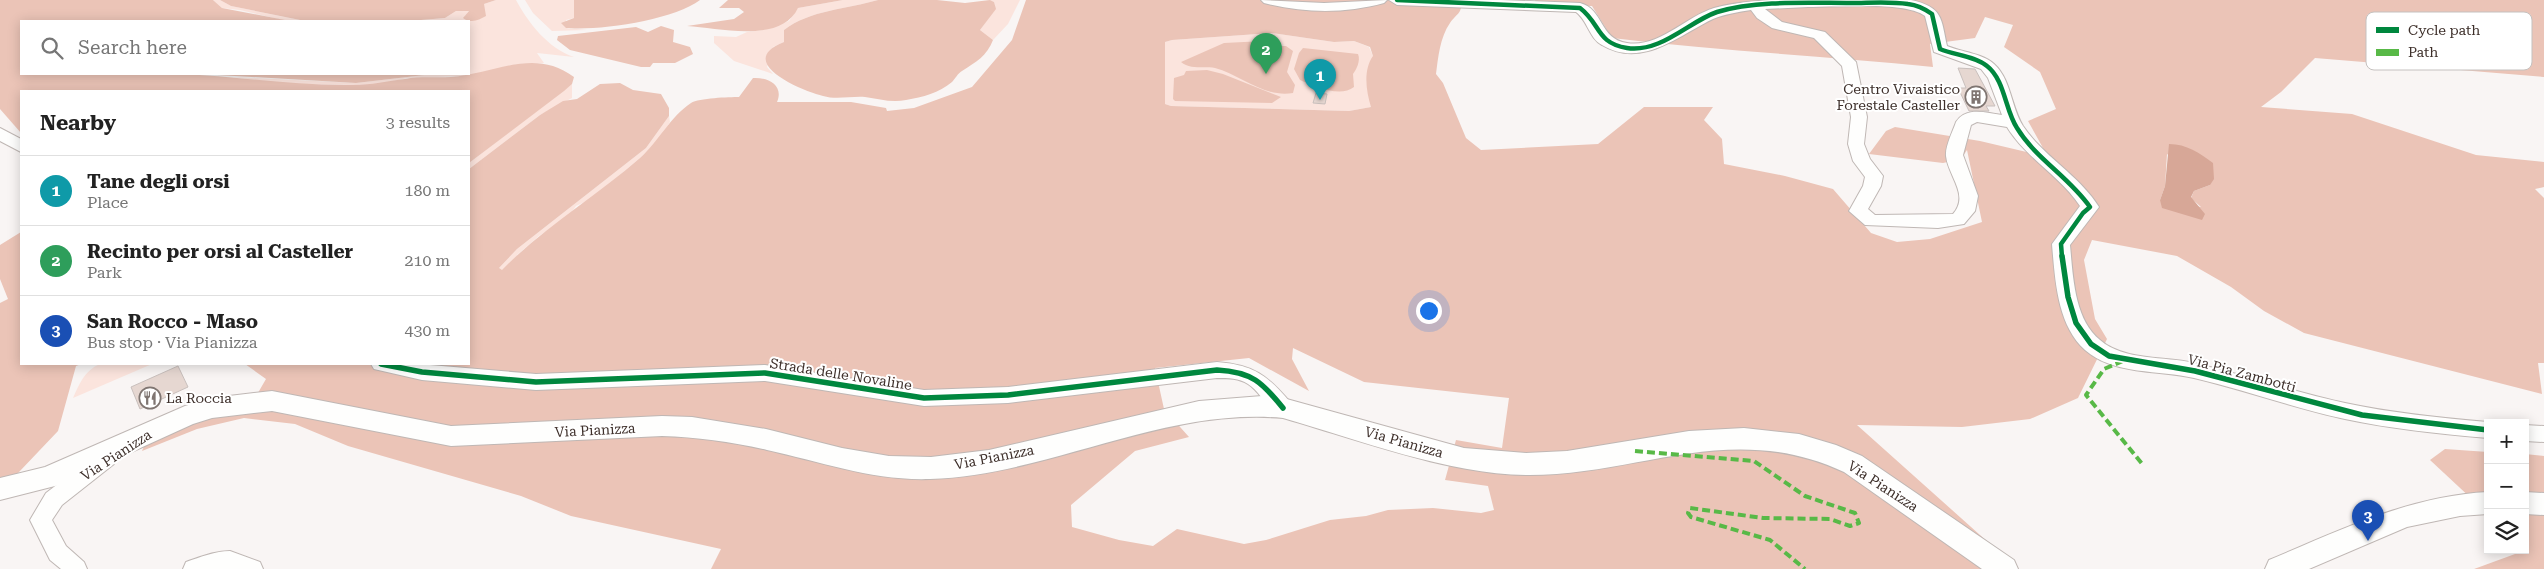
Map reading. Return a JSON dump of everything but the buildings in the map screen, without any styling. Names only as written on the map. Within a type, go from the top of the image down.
[{"type":"main road","name":"Via Pianizza","points":[[142,436],[185,416],[212,408],[272,401],[451,436],[662,426],[692,427],[766,439],[851,461],[889,467],[932,468],[989,461],[1199,411],[1229,406],[1283,408],[1464,459],[1526,464],[1567,462],[1689,441],[1744,438],[1799,444],[1827,452],[1853,464],[2004,569]]},
{"type":"main road","points":[[0,489],[50,477],[142,436]]},
{"type":"main road","points":[[2279,569],[2393,518],[2432,508],[2484,503]]},
{"type":"main road","points":[[2529,503],[2544,504]]},
{"type":"street","points":[[1268,0],[1306,6],[1348,7],[1379,0]]},
{"type":"street","points":[[1397,0],[1580,8],[1590,15],[1601,38],[1615,46],[1641,48],[1654,45],[1718,12],[1753,3],[1762,16],[1778,25],[1819,35],[1850,65],[1858,117],[1856,144],[1862,161],[1874,176],[1873,188],[1862,202],[1858,211],[1871,222],[1938,222],[1958,220],[1966,211],[1969,196],[1954,155],[1964,122],[1975,116],[2012,122]]},
{"type":"street","name":"Via Pia Zambotti","points":[[1753,3],[1896,4],[1923,8],[1932,14],[1940,49],[1987,66],[1995,78],[2012,122],[2022,136],[2080,190],[2090,207],[2083,213],[2061,244],[2066,285],[2072,312],[2077,324],[2091,345],[2123,361],[2172,366],[2347,412],[2484,429]]},
{"type":"street","points":[[0,132],[20,146]]},
{"type":"street","name":"Strada delle Novaline","points":[[386,365],[422,372],[536,382],[764,373],[924,398],[1008,395],[1217,370],[1241,371],[1260,380],[1283,408]]},
{"type":"street","points":[[2529,433],[2544,434]]},
{"type":"street","name":"Via Pianizza","points":[[76,569],[58,553],[41,520],[54,499],[95,465],[142,436]]},
{"type":"street","points":[[194,569],[212,562],[236,560],[252,569]]},
{"type":"shaded area","points":[[0,0],[213,0],[222,8],[285,20],[20,20],[20,75],[194,75],[309,84],[353,85],[416,78],[470,75],[529,63],[559,68],[574,77],[572,84],[564,91],[470,162],[470,90],[20,90],[20,132],[0,109]]},
{"type":"shaded area","points":[[213,0],[220,0],[231,6],[300,20],[282,20],[240,10],[222,8]]},
{"type":"shaded area","points":[[220,0],[496,0],[484,4],[486,16],[472,21],[463,18],[469,11],[456,11],[445,18],[421,20],[300,20],[231,6]]},
{"type":"shaded area","points":[[496,0],[516,0],[540,34],[556,48],[574,57],[537,53],[544,63],[517,64],[468,76],[407,78],[381,84],[287,84],[232,77],[356,83],[424,75],[470,75],[470,20],[421,20],[445,18],[456,11],[469,11],[464,17],[484,4]]},
{"type":"shaded area","points":[[525,0],[574,0],[574,18],[566,20],[566,28],[587,30],[552,31],[533,13]]},
{"type":"shaded area","points":[[574,0],[700,0],[673,13],[636,23],[597,28],[566,28],[561,23],[574,18]]},
{"type":"shaded area","points":[[728,0],[843,0],[798,8],[790,19],[778,26],[764,30],[732,31],[687,26],[734,19],[744,12],[739,8],[719,8]]},
{"type":"shaded area","points":[[843,0],[878,0],[817,14],[794,23],[784,30],[784,42],[773,47],[767,67],[773,74],[734,61],[714,43],[714,36],[736,37],[747,32],[763,30],[789,21],[798,8]]},
{"type":"shaded area","points":[[878,0],[937,0],[965,3],[990,0],[994,2],[996,9],[980,30],[993,40],[991,46],[947,86],[930,94],[901,101],[865,97],[833,98],[823,96],[788,82],[776,75],[768,67],[766,58],[770,50],[784,42],[784,30],[794,23],[817,14]]},
{"type":"shaded area","points":[[990,0],[1020,0],[1008,24],[993,40],[980,30],[995,9],[994,2]]},
{"type":"shaded area","points":[[1026,0],[1463,0],[1460,11],[1450,23],[1444,35],[1436,74],[1443,83],[1466,138],[1481,150],[1598,144],[1644,107],[1713,107],[1704,120],[1722,139],[1724,164],[1785,176],[1833,189],[1871,233],[1897,242],[1930,239],[1982,222],[1967,150],[1961,159],[1943,163],[1869,154],[1886,131],[1895,127],[1980,141],[2048,157],[2028,121],[2056,109],[2040,72],[2004,47],[2013,25],[1985,17],[1975,38],[1930,44],[1933,67],[1612,38],[1592,6],[1537,5],[1535,0],[2544,0],[2544,77],[2460,70],[2532,70],[2532,12],[2366,12],[2366,62],[2315,58],[2281,92],[2261,107],[2352,114],[2476,155],[2544,162],[2544,187],[2535,189],[2544,198],[2544,363],[2538,363],[2542,394],[2304,333],[2264,311],[2231,287],[2177,256],[2092,240],[2084,260],[2095,319],[2107,339],[2078,398],[2030,419],[1962,427],[1857,425],[2018,569],[711,569],[721,549],[571,516],[521,496],[348,446],[295,424],[244,418],[197,429],[142,451],[147,439],[251,405],[266,379],[246,365],[470,365],[470,168],[540,115],[563,101],[577,99],[600,84],[620,83],[633,90],[661,94],[669,108],[669,116],[646,148],[517,249],[499,268],[502,270],[552,226],[640,158],[677,115],[691,103],[707,99],[739,97],[753,78],[764,79],[777,87],[779,96],[777,102],[851,102],[886,108],[887,111],[914,108],[972,87],[1012,40]],"holes":[[[1272,33],[1334,42],[1354,41],[1370,47],[1373,56],[1368,68],[1366,81],[1371,107],[1349,111],[1171,106],[1165,104],[1165,42]],[[2167,154],[2210,185],[2194,191],[2191,198],[2201,207],[2160,200],[2165,186]],[[1293,348],[1364,382],[1509,398],[1502,448],[1456,440],[1445,480],[1488,486],[1494,510],[1481,513],[1433,508],[1388,510],[1366,516],[1330,520],[1266,540],[1244,544],[1177,529],[1153,546],[1119,540],[1072,527],[1071,505],[1135,451],[1189,437],[1164,409],[1155,368],[1249,358],[1309,391],[1292,359]]]},
{"type":"shaded area","points":[[661,26],[674,30],[673,42],[690,47],[693,54],[675,63],[653,63],[650,67],[641,67],[570,50],[557,40],[558,36],[636,27],[648,32]]},
{"type":"shaded area","points":[[1272,33],[1334,42],[1354,41],[1369,47],[1373,56],[1371,107],[1349,111],[1171,106],[1165,104],[1165,42]]},
{"type":"shaded area","points":[[1264,41],[1273,43],[1275,46],[1286,46],[1293,51],[1287,72],[1295,85],[1293,93],[1282,94],[1272,92],[1225,71],[1215,68],[1193,67],[1181,62],[1224,43]]},
{"type":"shaded area","points":[[1303,48],[1358,54],[1359,62],[1353,74],[1354,87],[1348,90],[1334,91],[1300,80],[1294,69],[1299,53]]},
{"type":"shaded area","points":[[1207,70],[1223,74],[1281,97],[1272,103],[1175,101],[1173,99],[1174,78],[1184,75],[1186,71]]},
{"type":"shaded area","points":[[217,75],[424,75],[356,83]]},
{"type":"shaded area","points":[[572,84],[572,98],[540,115],[470,168],[470,162]]},
{"type":"shaded area","points":[[669,116],[670,122],[661,137],[640,158],[591,199],[576,206],[569,216],[539,236],[517,255],[522,285],[470,255],[499,268],[517,249],[646,148]]},
{"type":"shaded area","points":[[2169,144],[2187,147],[2213,163],[2214,179],[2210,185],[2194,191],[2191,197],[2205,214],[2202,220],[2162,208],[2160,200],[2165,186]]},
{"type":"shaded area","points":[[20,233],[20,365],[78,365],[76,366],[58,431],[0,492],[0,303],[8,299],[0,279],[0,245]]},
{"type":"shaded area","points":[[98,365],[150,365],[73,398],[86,374]]},
{"type":"shaded area","points":[[2445,449],[2484,452],[2484,510],[2430,460]]},
{"type":"shaded area","points":[[2529,454],[2544,456],[2544,569],[2474,569],[2515,554],[2529,554]]},
{"type":"marked path","points":[[2123,361],[2104,369],[2086,395],[2143,465]]},
{"type":"marked path","points":[[1635,451],[1754,461],[1805,496],[1855,513],[1859,523],[1850,526],[1830,519],[1763,518],[1725,511],[1690,508],[1688,513],[1691,517],[1770,540],[1805,569]]},
{"type":"cycle path","points":[[1397,0],[1580,8],[1591,18],[1602,38],[1614,45],[1629,48],[1643,48],[1656,44],[1706,17],[1719,11],[1736,7],[1790,3],[1893,3],[1923,8],[1932,14],[1940,49],[1977,61],[1992,71],[2017,129],[2025,140],[2064,176],[2090,207],[2083,213],[2061,244],[2065,283],[2071,310],[2083,334],[2100,351],[2119,359],[2173,366],[2195,371],[2362,415],[2484,430]]},
{"type":"cycle path","points":[[386,365],[422,372],[536,382],[765,373],[924,398],[1008,395],[1217,370],[1240,372],[1256,379],[1283,408]]},
{"type":"place","name":"Recinto per orsi al Casteller","points":[[1266,74]]},
{"type":"place","name":"Centro Vivaistico Forestale Casteller","points":[[1976,97]]},
{"type":"place","name":"Tane degli orsi","points":[[1320,100]]},
{"type":"place","name":"La Roccia","points":[[150,398]]},
{"type":"place","name":"San Rocco - Maso","points":[[2368,541]]}]
